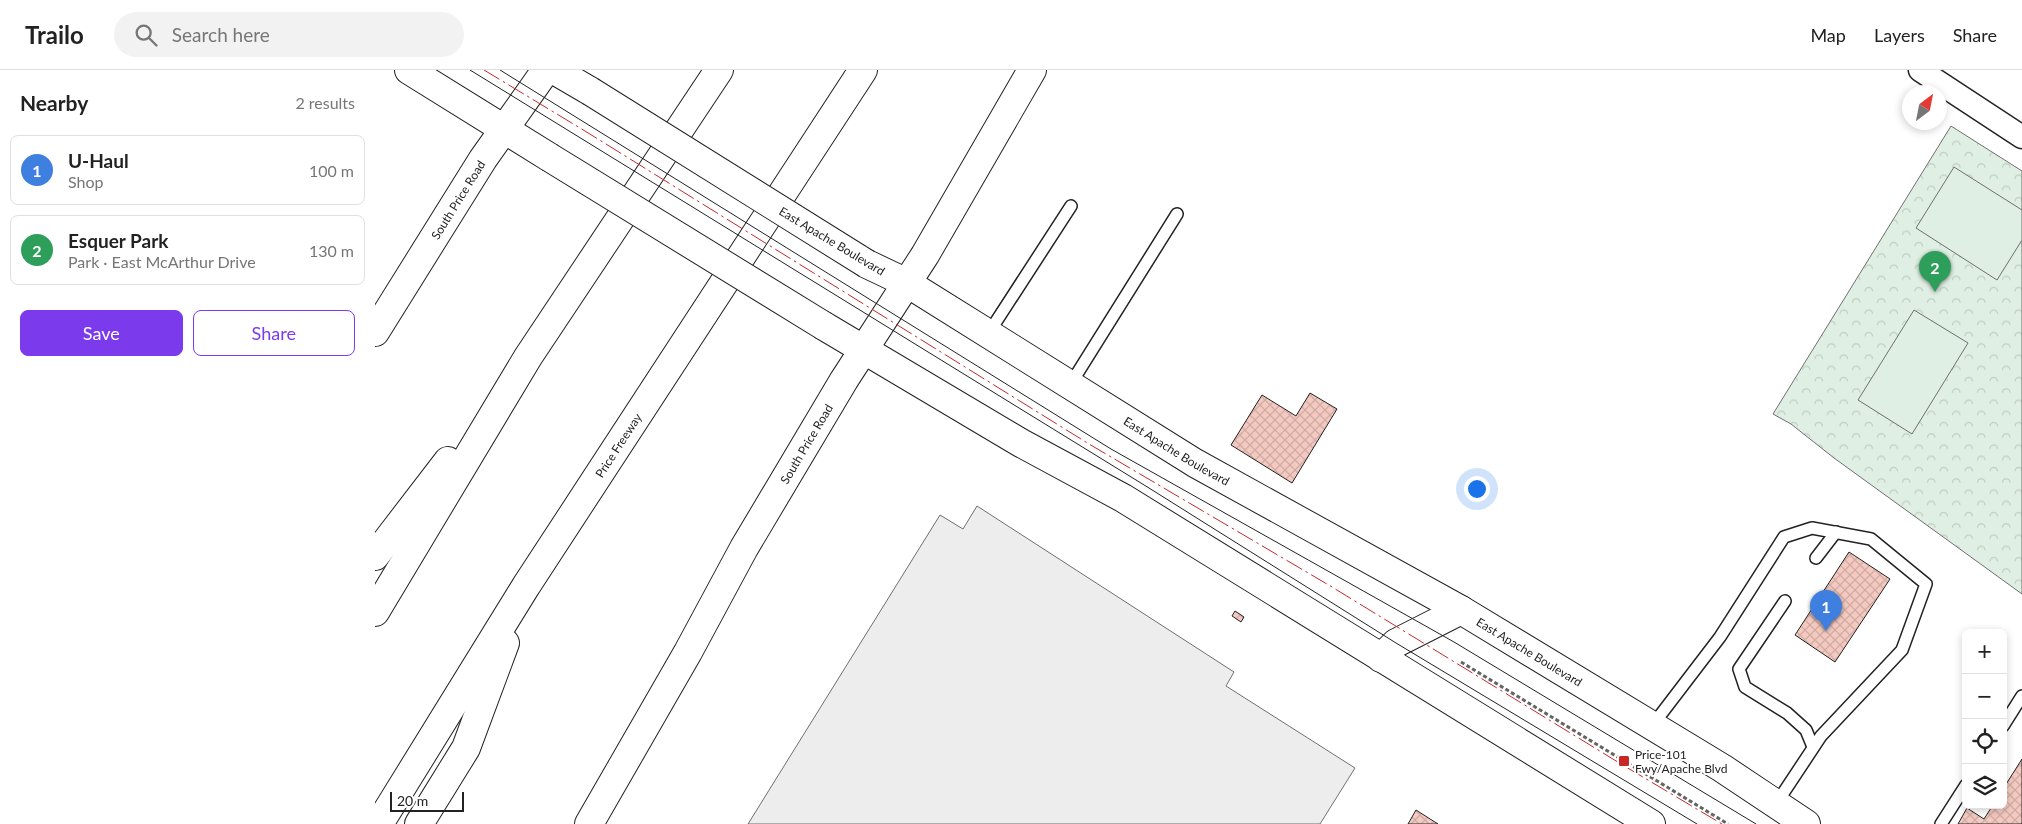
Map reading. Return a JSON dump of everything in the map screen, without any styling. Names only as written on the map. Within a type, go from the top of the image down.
[{"type":"main road","points":[[409,70],[824,326],[1021,443],[1123,498],[1651,824]]},
{"type":"main road","name":"South Price Road","points":[[375,332],[483,159],[546,70]]},
{"type":"main road","name":"East Apache Boulevard","points":[[554,70],[867,264],[907,283],[1195,463],[1461,610],[1652,726],[1806,824]]},
{"type":"main road","points":[[375,612],[529,357],[719,70]]},
{"type":"main road","name":"Price Freeway","points":[[379,824],[526,586],[863,70]]},
{"type":"main road","name":"South Price Road","points":[[589,824],[688,652],[744,548],[845,380],[907,283],[1032,70]]},
{"type":"main road","points":[[375,556],[529,357]]},
{"type":"main road","points":[[419,824],[466,748],[526,586]]},
{"type":"main road","points":[[1381,658],[1396,643],[1461,610]]},
{"type":"street","points":[[1920,70],[2022,136]]},
{"type":"lane","points":[[988,334],[1071,206]]},
{"type":"lane","points":[[1070,385],[1177,214]]},
{"type":"lane","points":[[1652,726],[1720,637],[1784,537],[1812,528],[1871,539],[1926,584],[1902,650],[1821,736],[1775,804]]},
{"type":"lane","points":[[1816,558],[1836,532]]},
{"type":"lane","points":[[1785,601],[1739,669],[1745,687],[1787,713],[1806,730],[1813,747]]},
{"type":"lane","points":[[2007,720],[2022,696]]},
{"type":"lane","points":[[1941,824],[1962,791]]},
{"type":"path","points":[[1461,662],[1728,824]]},
{"type":"green space","points":[[1951,126],[2022,171],[2022,594],[1834,458],[1791,424],[1773,414]]},
{"type":"green space","points":[[1954,167],[2022,210],[2022,240],[1997,280],[1916,228]]},
{"type":"green space","points":[[1914,310],[1968,343],[1912,434],[1858,400]]},
{"type":"shaded area","points":[[977,506],[1234,672],[1226,686],[1355,768],[1320,824],[748,824],[940,515],[963,529]]},
{"type":"building","points":[[1310,393],[1337,409],[1292,483],[1231,445],[1262,395],[1296,416]]},
{"type":"building","points":[[1849,552],[1890,579],[1835,662],[1795,635]]},
{"type":"building","points":[[1235,611],[1244,617],[1241,622],[1232,616]]},
{"type":"building","points":[[2022,759],[2022,824],[1958,824],[1966,809],[1984,819],[1990,809],[2007,809],[2007,783]]},
{"type":"building","points":[[1416,810],[1438,824],[1408,824]]},
{"type":"tram line","points":[[470,70],[1149,488],[1396,643],[1697,824]]},
{"type":"tram line","points":[[500,70],[1111,449],[1454,642],[1756,824]]},
{"type":"power","points":[[484,70],[1089,444],[1332,587],[1722,824]]},
{"type":"place","name":"Esquer Park","points":[[1935,292]]},
{"type":"place","name":"U-Haul","points":[[1826,631]]},
{"type":"place","name":"Price-101 Fwy/Apache Blvd","points":[[1624,761]]}]
